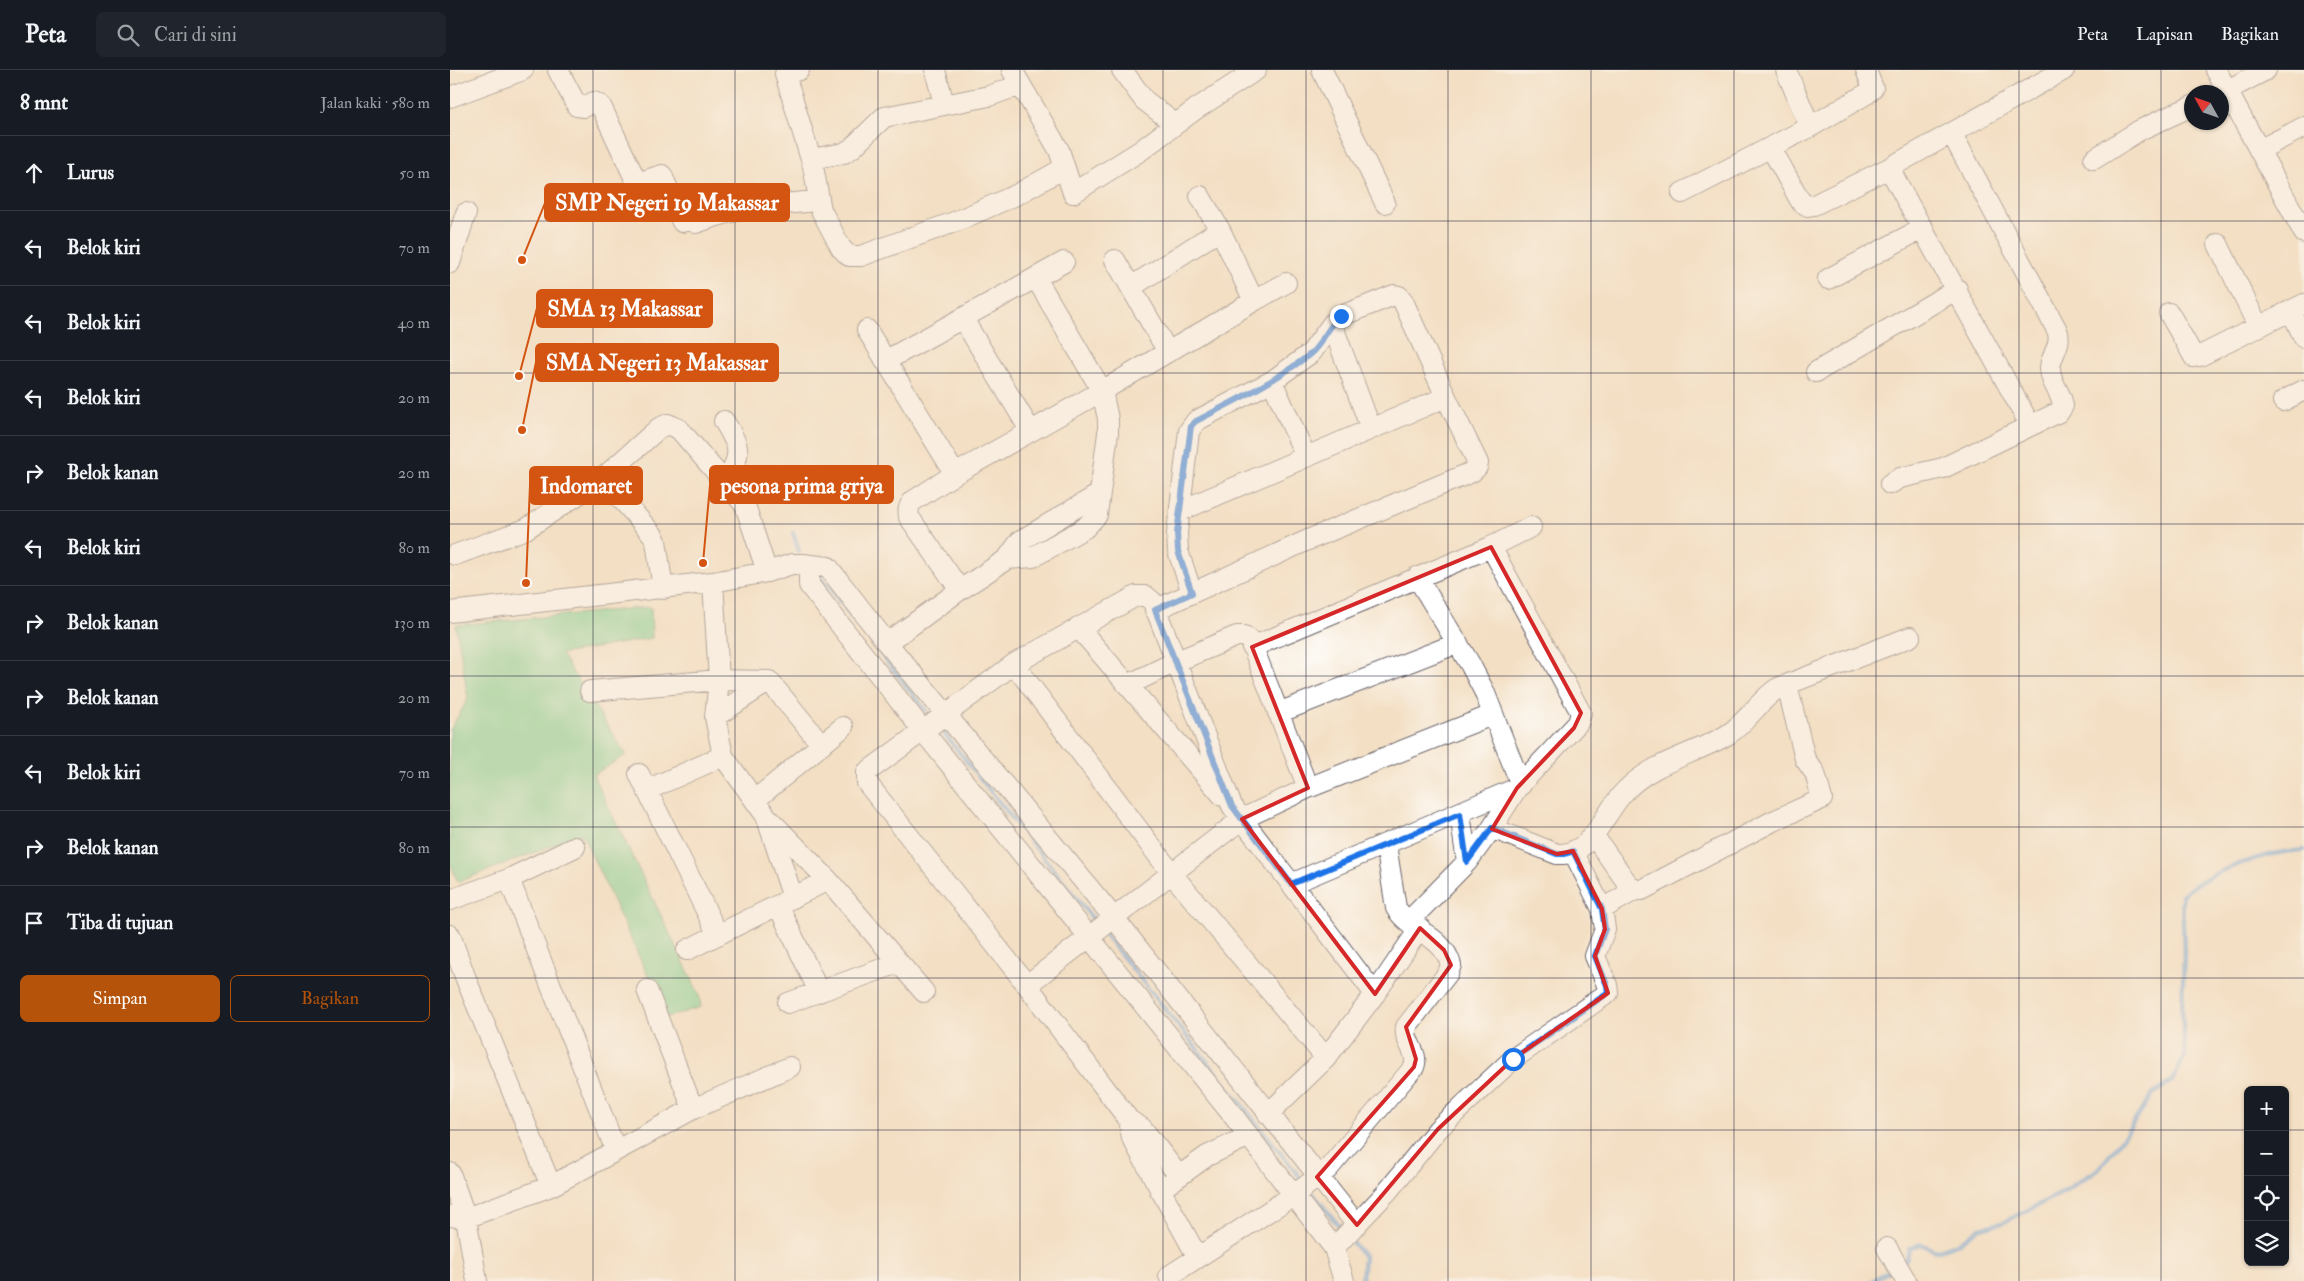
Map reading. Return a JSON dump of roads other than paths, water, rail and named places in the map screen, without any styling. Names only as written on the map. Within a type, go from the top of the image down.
[{"type":"street","points":[[450,97],[499,75],[523,70]]},
{"type":"street","points":[[558,70],[577,106],[584,107],[594,102],[601,106],[638,183],[662,175],[682,222],[706,212]]},
{"type":"street","points":[[935,70],[944,104]]},
{"type":"street","points":[[1122,70],[1144,100],[1175,124]]},
{"type":"street","points":[[810,159],[836,155],[852,148],[884,117],[990,96],[1016,78],[1059,150],[1072,191],[1075,193],[1140,151],[1175,124],[1256,70]]},
{"type":"street","points":[[1322,70],[1385,202]]},
{"type":"street","points":[[1786,70],[1810,127]]},
{"type":"street","points":[[1682,193],[1810,127],[1870,91],[1872,85],[1866,70]]},
{"type":"street","points":[[1771,148],[1798,198],[1808,206],[1814,205],[1952,134],[2064,70]]},
{"type":"street","points":[[2216,70],[2221,85]]},
{"type":"street","points":[[2229,89],[2266,70]]},
{"type":"street","points":[[789,71],[819,201],[826,223],[845,254],[854,257],[957,221],[1016,195],[1064,168]]},
{"type":"street","points":[[2229,100],[2303,230]]},
{"type":"street","points":[[2094,159],[2140,130],[2184,110]]},
{"type":"street","points":[[2259,150],[2304,128]]},
{"type":"street","points":[[1890,484],[1900,478],[1943,468],[2059,412],[2062,406],[2051,376],[2052,362],[2060,336],[1952,134]]},
{"type":"street","points":[[1889,168],[2030,425]]},
{"type":"street","points":[[1200,196],[1220,230],[1254,300]]},
{"type":"street","points":[[686,226],[724,212],[768,205],[819,201]]},
{"type":"street","points":[[450,264],[466,213]]},
{"type":"street","points":[[1828,279],[1923,228]]},
{"type":"street","points":[[1131,287],[1220,230]]},
{"type":"street","points":[[2218,244],[2258,326]]},
{"type":"street","points":[[1115,260],[1168,352]]},
{"type":"street","points":[[885,362],[1064,262]]},
{"type":"street","points":[[887,643],[960,590],[1008,559],[1033,557],[1085,528],[1097,515],[1108,433],[1108,419],[1102,391],[1036,278]]},
{"type":"street","points":[[960,590],[909,518],[908,506],[912,501],[1030,430],[1102,391],[1254,300],[1286,283]]},
{"type":"street","points":[[1816,372],[1957,289]]},
{"type":"street","points":[[1155,610],[1308,540],[1475,470],[1478,463],[1399,296],[1394,295],[1341,316],[1332,324],[1311,353],[1272,381],[1196,421],[1191,426],[1177,533],[1178,551],[1192,593]]},
{"type":"street","points":[[2168,313],[2194,357],[2200,356],[2298,307],[2304,338]]},
{"type":"street","points":[[963,319],[1030,430]]},
{"type":"street","points":[[1332,324],[1372,429]]},
{"type":"street","points":[[867,330],[955,474]]},
{"type":"street","points":[[1272,381],[1306,457]]},
{"type":"street","points":[[2283,401],[2304,390]]},
{"type":"street","points":[[1180,512],[1446,397]]},
{"type":"street","points":[[724,421],[737,443],[738,458],[726,483],[745,505],[767,572]]},
{"type":"street","points":[[455,555],[526,528],[603,478],[659,428],[668,424],[679,429],[722,479]]},
{"type":"street","points":[[603,478],[653,535],[656,541],[663,589]]},
{"type":"street","points":[[1252,647],[1491,547],[1531,527]]},
{"type":"street","points":[[1268,1114],[1326,1058],[1375,994],[1414,924],[1467,862],[1519,786],[1574,728],[1581,713],[1491,547]]},
{"type":"street","points":[[450,612],[713,582],[767,572],[792,564],[828,567],[887,643],[1114,918],[1357,1225]]},
{"type":"street","points":[[810,566],[809,585],[923,731],[1091,937],[1249,1136],[1334,1248],[1344,1281]]},
{"type":"street","points":[[1417,577],[1484,691],[1519,786]]},
{"type":"street","points":[[713,582],[718,680],[715,717],[723,756],[766,816],[828,880],[924,992]]},
{"type":"street","points":[[1179,1176],[1142,1128],[1129,1120],[1027,986],[867,783],[867,772],[1014,664],[1136,596],[1150,597],[1237,813]]},
{"type":"street","points":[[1078,627],[1237,813],[1375,994]]},
{"type":"street","points":[[1128,685],[1175,662],[1241,635],[1248,638],[1308,788]]},
{"type":"street","points":[[1492,828],[1557,854],[1573,851],[1594,836],[1614,803],[1642,776],[1660,765],[1727,735],[1738,727],[1768,694],[1910,637]]},
{"type":"street","points":[[1278,713],[1458,644]]},
{"type":"street","points":[[1014,664],[1172,874],[1326,1058]]},
{"type":"street","points":[[590,691],[718,680],[769,681],[822,745]]},
{"type":"street","points":[[715,717],[769,681]]},
{"type":"street","points":[[1602,909],[1635,890],[1651,887],[1771,822],[1822,799],[1814,773],[1805,758],[1787,686]]},
{"type":"street","points":[[1027,986],[1172,874],[1237,813],[1308,788],[1492,715]]},
{"type":"street","points":[[755,800],[843,727]]},
{"type":"street","points":[[718,935],[643,782],[723,756]]},
{"type":"street","points":[[1291,884],[1460,814],[1519,786]]},
{"type":"street","points":[[1460,814],[1467,862]]},
{"type":"street","points":[[766,816],[785,902],[819,992]]},
{"type":"street","points":[[1594,836],[1628,884],[1635,890]]},
{"type":"street","points":[[1169,1276],[1318,1178],[1354,1140],[1416,1063],[1405,1034],[1406,1027],[1448,973],[1451,965],[1444,950],[1399,913],[1394,903],[1386,845]]},
{"type":"street","points":[[450,900],[508,879],[574,847]]},
{"type":"street","points":[[1334,1248],[1388,1192],[1438,1129],[1513,1059],[1608,993],[1607,985],[1595,956],[1605,929],[1602,909],[1573,851]]},
{"type":"street","points":[[508,879],[616,1151]]},
{"type":"street","points":[[687,950],[828,880]]},
{"type":"street","points":[[450,935],[466,979],[551,1186]]},
{"type":"street","points":[[788,1004],[898,963]]},
{"type":"street","points":[[647,990],[693,1109]]},
{"type":"street","points":[[458,1217],[551,1186],[693,1109],[790,1067]]},
{"type":"street","points":[[1207,1156],[1235,1118]]},
{"type":"street","points":[[1129,1120],[1132,1138],[1198,1258]]},
{"type":"street","points":[[1160,1190],[1207,1156],[1249,1136]]},
{"type":"street","points":[[450,1173],[458,1217],[476,1281]]},
{"type":"street","points":[[1887,1248],[1906,1281]]},
{"type":"waterway","points":[[793,533],[799,551]]},
{"type":"waterway","points":[[817,572],[926,711]]},
{"type":"waterway","points":[[939,727],[1097,924]]},
{"type":"waterway","points":[[1901,1264],[1907,1258],[1909,1249],[1921,1244],[1936,1251],[1959,1243],[1980,1228],[2002,1223],[2058,1195],[2099,1169],[2152,1095],[2172,1081],[2185,1056],[2182,1010],[2184,952],[2182,895],[2223,870],[2273,854],[2304,850]]},
{"type":"waterway","points":[[1103,932],[1303,1181]]},
{"type":"waterway","points":[[1309,1189],[1344,1232]]},
{"type":"waterway","points":[[1350,1240],[1364,1256],[1362,1281]]},
{"type":"waterway","points":[[1872,1281],[1892,1269]]},
{"type":"place","name":"SMP Negeri 19 Makassar","points":[[522,260]]},
{"type":"place","name":"SMA 13 Makassar","points":[[519,376]]},
{"type":"place","name":"SMA Negeri 13 Makassar","points":[[522,430]]},
{"type":"place","name":"pesona prima griya","points":[[703,563]]},
{"type":"place","name":"Indomaret","points":[[526,583]]}]
